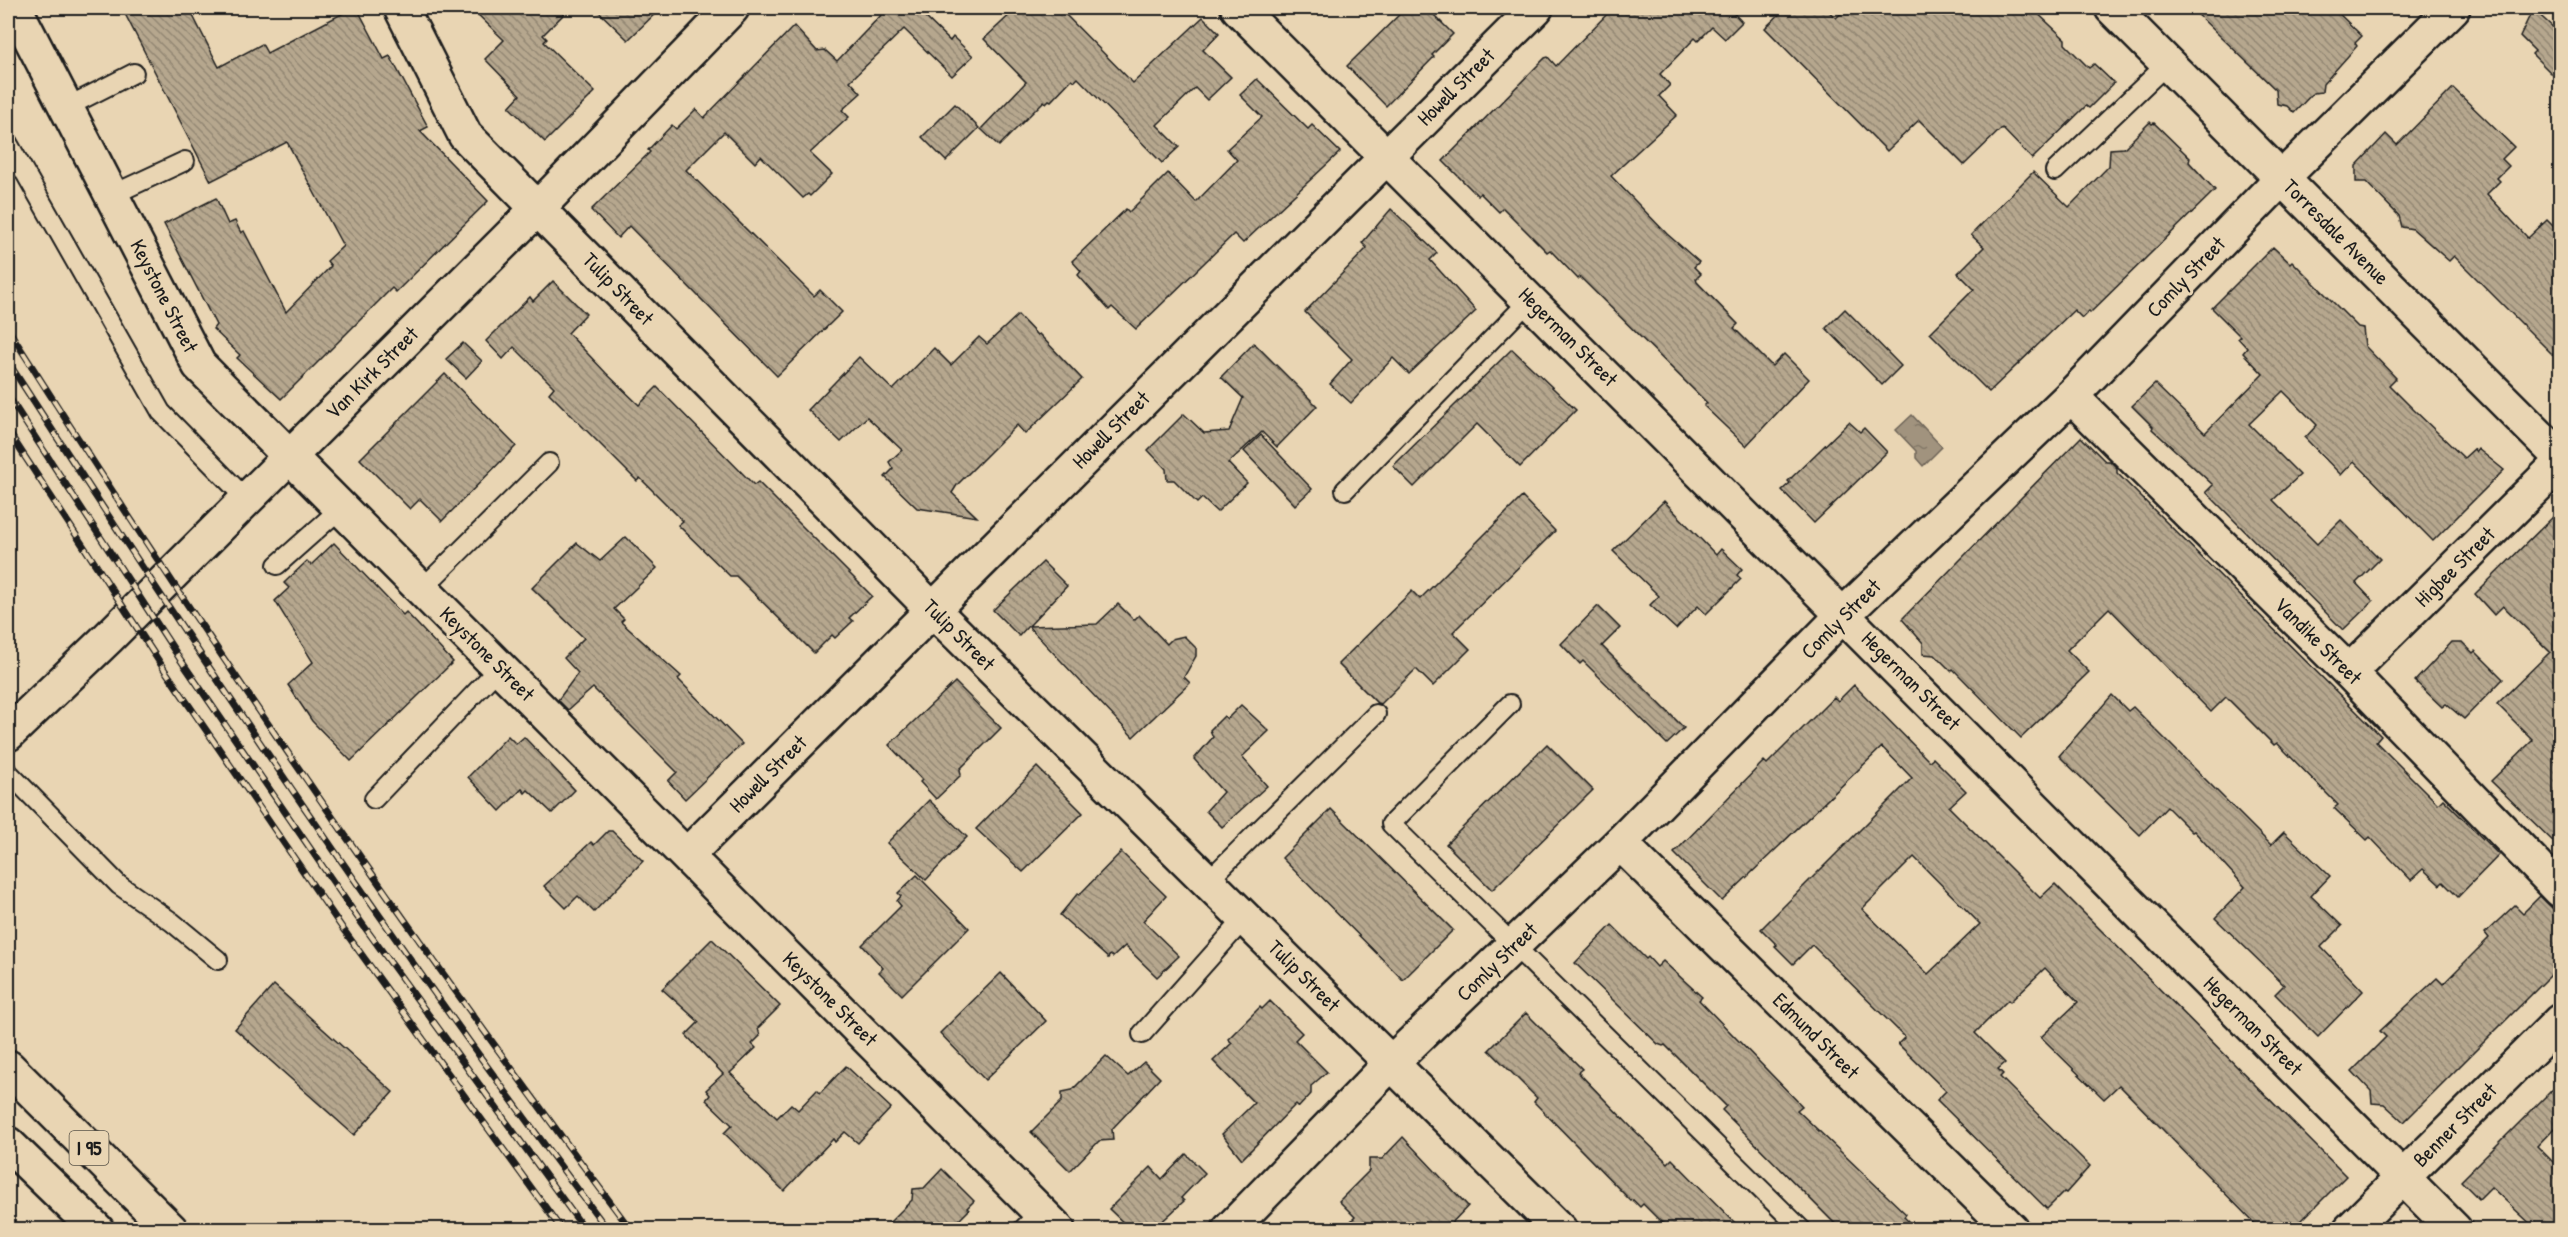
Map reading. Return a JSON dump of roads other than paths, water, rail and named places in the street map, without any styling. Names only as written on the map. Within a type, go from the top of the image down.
[{"type":"main road","name":"Keystone Street","points":[[15,8],[199,365],[688,854],[1040,1224]]},
{"type":"main road","name":"Tulip Street","points":[[401,8],[465,135],[932,609],[1560,1230]]},
{"type":"main road","name":"Van Kirk Street","points":[[8,734],[108,638],[538,208],[732,8]]},
{"type":"main road","name":"Hegerman Street","points":[[1238,8],[2455,1230]]},
{"type":"main road","name":"Howell Street","points":[[688,854],[1536,8]]},
{"type":"main road","name":"Torresdale Avenue","points":[[2112,8],[2560,457]]},
{"type":"main road","name":"Comly Street","points":[[1229,1230],[1392,1062],[1620,843],[1844,614],[2071,396],[2282,178],[2453,8]]},
{"type":"main road","name":"Vandike Street","points":[[2071,396],[2349,672],[2560,890]]},
{"type":"main road","name":"Higbee Street","points":[[2349,672],[2560,463]]},
{"type":"main road","name":"Edmund Street","points":[[1620,843],[2012,1230]]},
{"type":"main road","name":"Benner Street","points":[[2350,1230],[2560,1022]]},
{"type":"main road","name":"I 95","points":[[8,1066],[171,1230]]},
{"type":"main road","name":"I 95","points":[[8,1144],[97,1230]]},
{"type":"lane","points":[[2055,171],[2168,63]]},
{"type":"lane","points":[[67,107],[134,73]]},
{"type":"lane","points":[[8,143],[161,412],[246,499]]},
{"type":"lane","points":[[112,195],[185,161]]},
{"type":"lane","points":[[1345,490],[1530,300]]},
{"type":"lane","points":[[422,589],[549,464]]},
{"type":"lane","points":[[277,565],[341,508]]},
{"type":"lane","points":[[374,799],[500,667]]},
{"type":"lane","points":[[1510,704],[1391,824],[1802,1230]]},
{"type":"lane","points":[[1208,881],[1376,714]]},
{"type":"lane","points":[[8,772],[119,885],[172,921],[218,960]]},
{"type":"lane","points":[[1142,1034],[1245,918]]},
{"type":"water","points":[[1912,415],[1942,447],[1923,466],[1916,458],[1916,451],[1896,430]]},
{"type":"railway","points":[[8,329],[157,559],[310,786],[549,1120],[631,1230]]},
{"type":"railway","points":[[8,362],[153,583],[375,910],[608,1230]]},
{"type":"railway","points":[[8,396],[180,659],[358,918],[585,1230]]},
{"type":"railway","points":[[8,431],[164,669],[343,929],[562,1230]]}]
